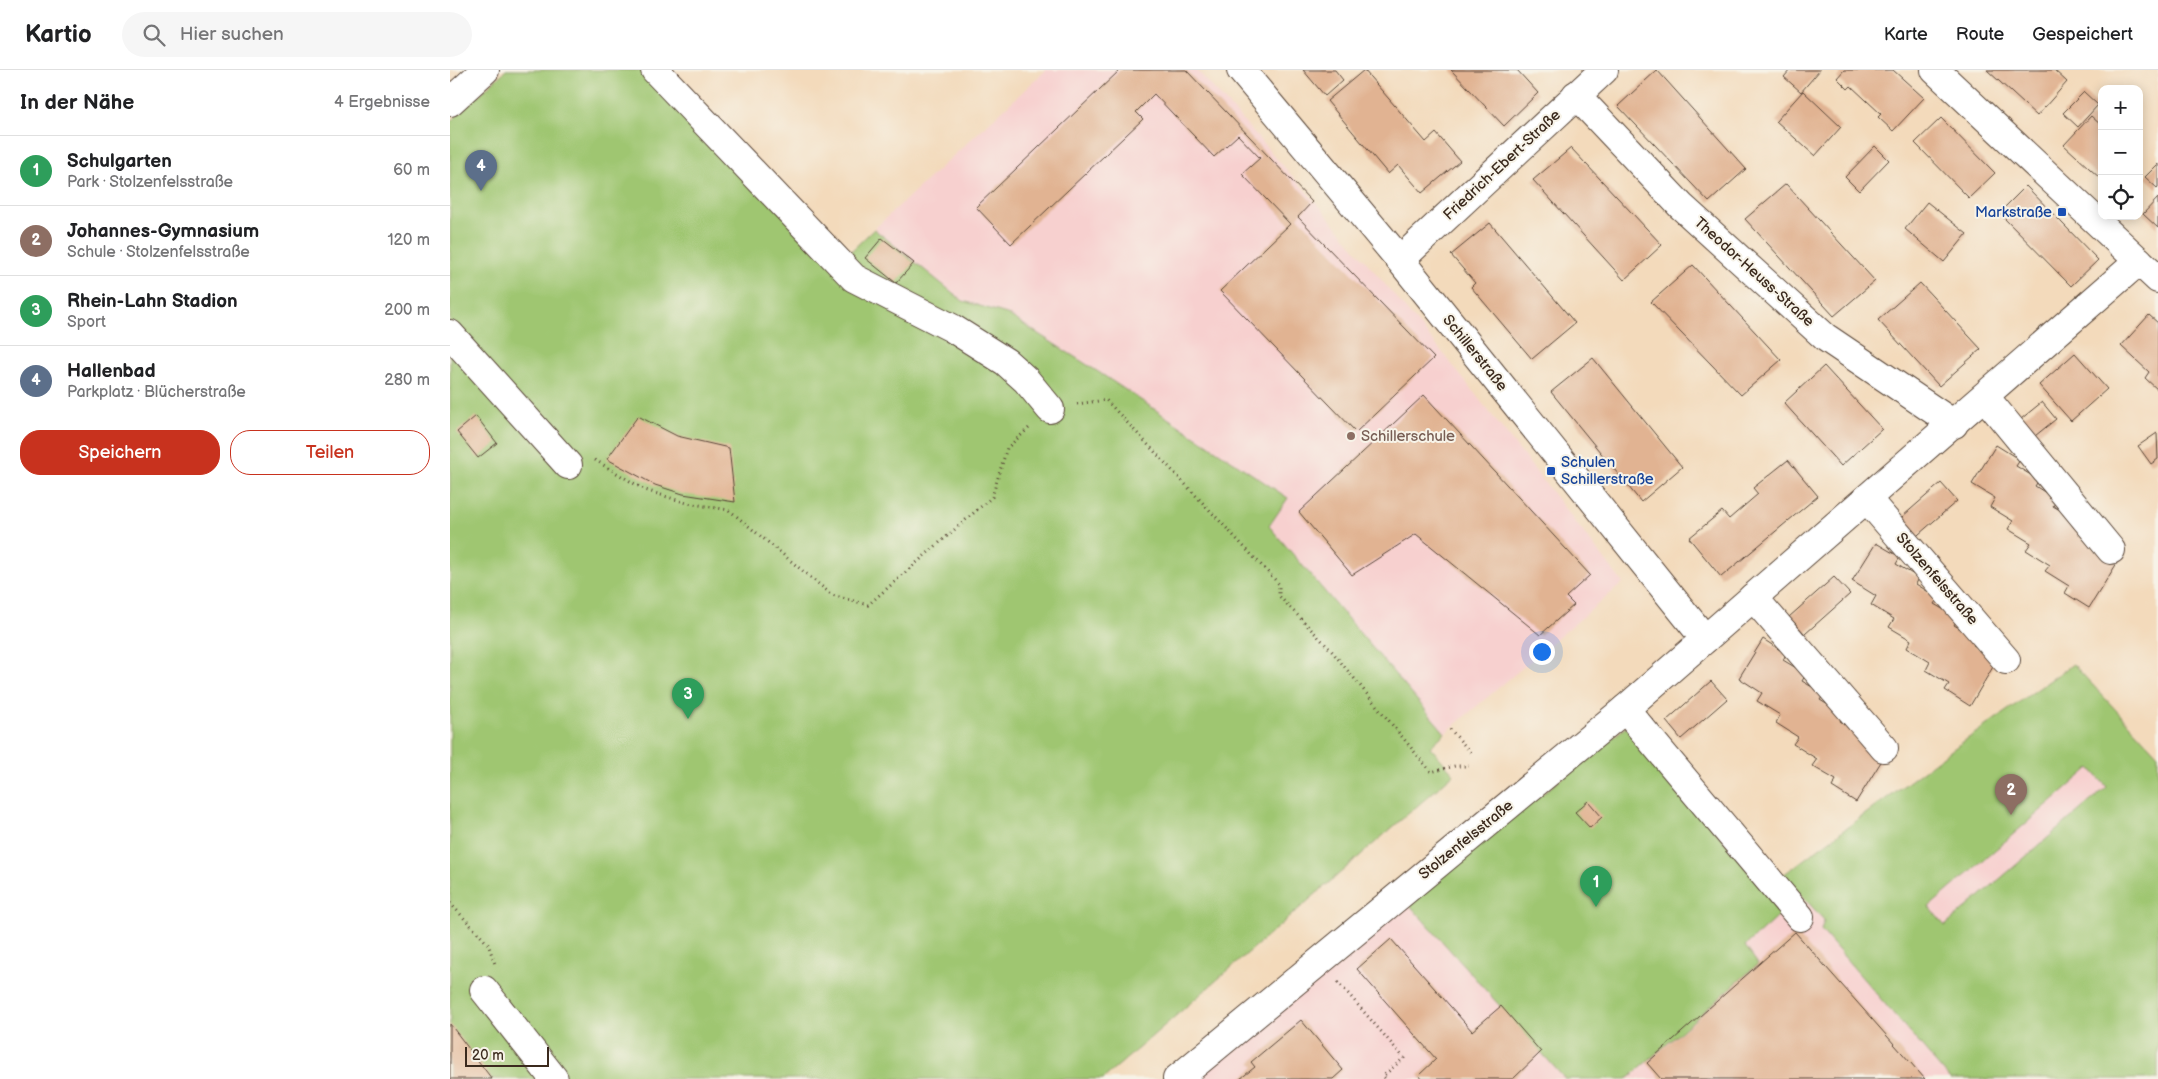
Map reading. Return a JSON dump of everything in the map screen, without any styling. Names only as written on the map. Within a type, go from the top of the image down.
[{"type":"street","points":[[450,102],[485,70]]},
{"type":"street","points":[[656,70],[854,278],[952,328],[1006,362],[1026,380],[1050,409]]},
{"type":"street","name":"Schillerstraße","points":[[1241,70],[1400,260],[1705,639]]},
{"type":"street","name":"Friedrich-Ebert-Straße","points":[[1400,260],[1604,70]]},
{"type":"street","points":[[1935,70],[2149,270]]},
{"type":"street","name":"Theodor-Heuss-Straße","points":[[1576,95],[1681,206],[1825,336],[1954,424]]},
{"type":"street","name":"Stolzenfelsstraße","points":[[1177,1079],[1626,709],[1985,396],[2149,270]]},
{"type":"street","points":[[450,334],[568,465]]},
{"type":"street","points":[[1985,396],[2111,550]]},
{"type":"street","name":"Stolzenfelsstraße","points":[[1867,499],[2006,660]]},
{"type":"street","points":[[1753,597],[1884,748]]},
{"type":"street","points":[[1626,709],[1800,917]]},
{"type":"street","points":[[488,996],[554,1079]]},
{"type":"path","points":[[568,465],[571,468],[594,458],[645,490],[687,503],[729,510],[832,595],[868,605],[992,497],[1007,448],[1050,409],[1106,400],[1279,584],[1279,596],[1330,650],[1431,772],[1455,766],[1469,766]]},
{"type":"path","points":[[1450,729],[1473,756]]},
{"type":"path","points":[[450,904],[488,944],[496,966],[488,996]]},
{"type":"path","points":[[1320,960],[1404,1058],[1383,1076],[1386,1079]]},
{"type":"shaded area","name":"Schillerschule","points":[[1046,70],[1197,70],[1321,208],[1447,358],[1623,583],[1445,733],[1269,526],[1288,498],[1100,373],[1007,314],[963,302],[874,229]]},
{"type":"shaded area","points":[[2073,664],[2158,755],[2158,1079],[1193,1079],[1407,902],[1554,1064],[1783,875],[1953,749]]},
{"type":"green space","points":[[506,70],[662,70],[846,256],[874,229],[963,301],[1007,314],[1100,373],[1288,498],[1269,526],[1445,733],[1430,747],[1454,774],[1103,1079],[450,1079],[450,122]]},
{"type":"green space","points":[[2073,664],[2158,755],[2158,1079],[1950,1079],[1821,930],[1824,920],[1783,875],[1953,749]],"holes":[[[2090,768],[2107,787],[1945,926],[1929,907]]]},
{"type":"green space","points":[[1626,727],[1784,911],[1745,946],[1758,964],[1627,1079],[1565,1079],[1407,902]]},
{"type":"building","points":[[1120,70],[1186,70],[1312,202],[1298,217],[1434,358],[1356,432],[1220,291],[1290,224],[1242,174],[1260,158],[1238,135],[1214,157],[1154,94],[1136,112],[1143,119],[1011,244],[976,207]]},
{"type":"building","points":[[1303,70],[1335,70],[1343,80],[1325,96]]},
{"type":"building","points":[[1364,70],[1426,142],[1436,133],[1460,161],[1422,193],[1398,165],[1388,174],[1327,101]]},
{"type":"building","points":[[1451,70],[1517,70],[1538,93],[1504,126]]},
{"type":"building","points":[[1657,70],[1746,169],[1709,202],[1618,106]]},
{"type":"building","points":[[1790,70],[1820,70],[1801,92],[1784,77]]},
{"type":"building","points":[[1844,70],[1893,70],[1924,98],[1893,131],[1878,117],[1881,114],[1851,86],[1848,89],[1837,78]]},
{"type":"building","points":[[1987,70],[2054,70],[2067,82],[2037,116]]},
{"type":"building","points":[[1803,91],[1841,127],[1815,156],[1776,121]]},
{"type":"building","points":[[2084,92],[2098,105],[2078,127],[2063,113]]},
{"type":"building","points":[[2091,116],[2098,122],[2098,176],[2064,145]]},
{"type":"building","points":[[1941,118],[1995,173],[1969,198],[1915,143]]},
{"type":"building","points":[[1875,146],[1889,160],[1859,191],[1845,177]]},
{"type":"building","points":[[1571,148],[1662,245],[1624,280],[1533,180]]},
{"type":"building","points":[[2158,164],[2158,187],[2157,188],[2145,177]]},
{"type":"building","points":[[1786,184],[1875,281],[1834,316],[1745,219]]},
{"type":"building","points":[[2026,186],[2098,260],[2071,286],[1999,213]]},
{"type":"building","points":[[2158,198],[2158,228],[2143,214]]},
{"type":"building","points":[[1927,202],[1967,234],[1944,262],[1905,229]]},
{"type":"building","points":[[1490,223],[1575,323],[1532,359],[1471,287],[1475,283],[1451,255]]},
{"type":"building","points":[[882,238],[914,263],[896,283],[865,258]]},
{"type":"building","points":[[1693,265],[1781,360],[1741,395],[1651,302]]},
{"type":"building","points":[[1920,283],[1981,349],[1939,386],[1878,320]]},
{"type":"building","points":[[2149,315],[2158,323],[2158,390],[2145,378],[2149,372],[2121,346]]},
{"type":"building","points":[[2075,353],[2107,389],[2071,421],[2039,385]]},
{"type":"building","points":[[1593,358],[1682,467],[1641,502],[1551,392]]},
{"type":"building","points":[[1824,366],[1882,429],[1841,466],[1784,403]]},
{"type":"building","points":[[1424,395],[1590,575],[1566,597],[1574,605],[1540,635],[1416,534],[1352,575],[1299,512]]},
{"type":"building","points":[[2042,402],[2056,419],[2030,440],[2016,423]]},
{"type":"building","points":[[476,416],[497,443],[478,458],[457,432]]},
{"type":"building","points":[[638,416],[677,436],[729,448],[735,502],[683,494],[655,485],[607,459]]},
{"type":"building","points":[[2157,433],[2158,459],[2151,464],[2138,446]]},
{"type":"building","points":[[1996,445],[2020,460],[2016,466],[2039,480],[2035,486],[2057,500],[2053,506],[2077,520],[2073,527],[2097,542],[2093,548],[2117,563],[2089,608],[2065,593],[2069,586],[2045,571],[2050,565],[2026,550],[2031,543],[2008,529],[2013,521],[1990,507],[1995,498],[1972,484]]},
{"type":"building","points":[[1788,460],[1818,496],[1721,577],[1689,538],[1722,511],[1729,519],[1758,494],[1753,488]]},
{"type":"building","points":[[1941,483],[1957,501],[1911,541],[1895,523]]},
{"type":"building","points":[[1876,543],[1900,557],[1896,564],[1919,578],[1916,584],[1938,598],[1934,604],[1958,618],[1954,625],[1977,639],[1973,645],[1997,660],[1970,706],[1945,690],[1949,684],[1926,670],[1930,662],[1907,648],[1911,640],[1889,627],[1894,619],[1871,605],[1876,596],[1852,581]]},
{"type":"building","points":[[1834,577],[1850,594],[1805,634],[1789,617]]},
{"type":"building","points":[[1763,639],[1786,654],[1783,660],[1806,674],[1802,681],[1824,694],[1820,700],[1844,715],[1840,721],[1864,736],[1860,742],[1884,757],[1856,802],[1832,787],[1836,780],[1812,766],[1817,759],[1793,744],[1798,737],[1776,723],[1780,715],[1757,701],[1762,693],[1739,678]]},
{"type":"building","points":[[1711,681],[1727,699],[1681,739],[1666,721]]},
{"type":"building","points":[[1588,801],[1602,817],[1590,828],[1575,812]]},
{"type":"building","points":[[1795,932],[1925,1079],[1661,1079],[1647,1063]]},
{"type":"building","points":[[1391,939],[1472,1031],[1501,1006],[1541,1052],[1513,1079],[1422,1079],[1419,1075],[1436,1059],[1357,969]]},
{"type":"building","points":[[1301,1020],[1343,1070],[1333,1079],[1240,1079],[1255,1067],[1251,1062]]},
{"type":"building","points":[[450,1024],[492,1079],[450,1079]]},
{"type":"place","name":"Hallenbad","points":[[481,191]]},
{"type":"place","name":"Markstraße","points":[[2062,212]]},
{"type":"place","name":"Schillerschule","points":[[1351,436]]},
{"type":"place","name":"Schulen Schillerstraße","points":[[1551,471]]},
{"type":"place","name":"Rhein-Lahn Stadion","points":[[688,719]]},
{"type":"place","name":"Johannes-Gymnasium","points":[[2011,815]]},
{"type":"place","name":"Schulgarten","points":[[1596,907]]}]
